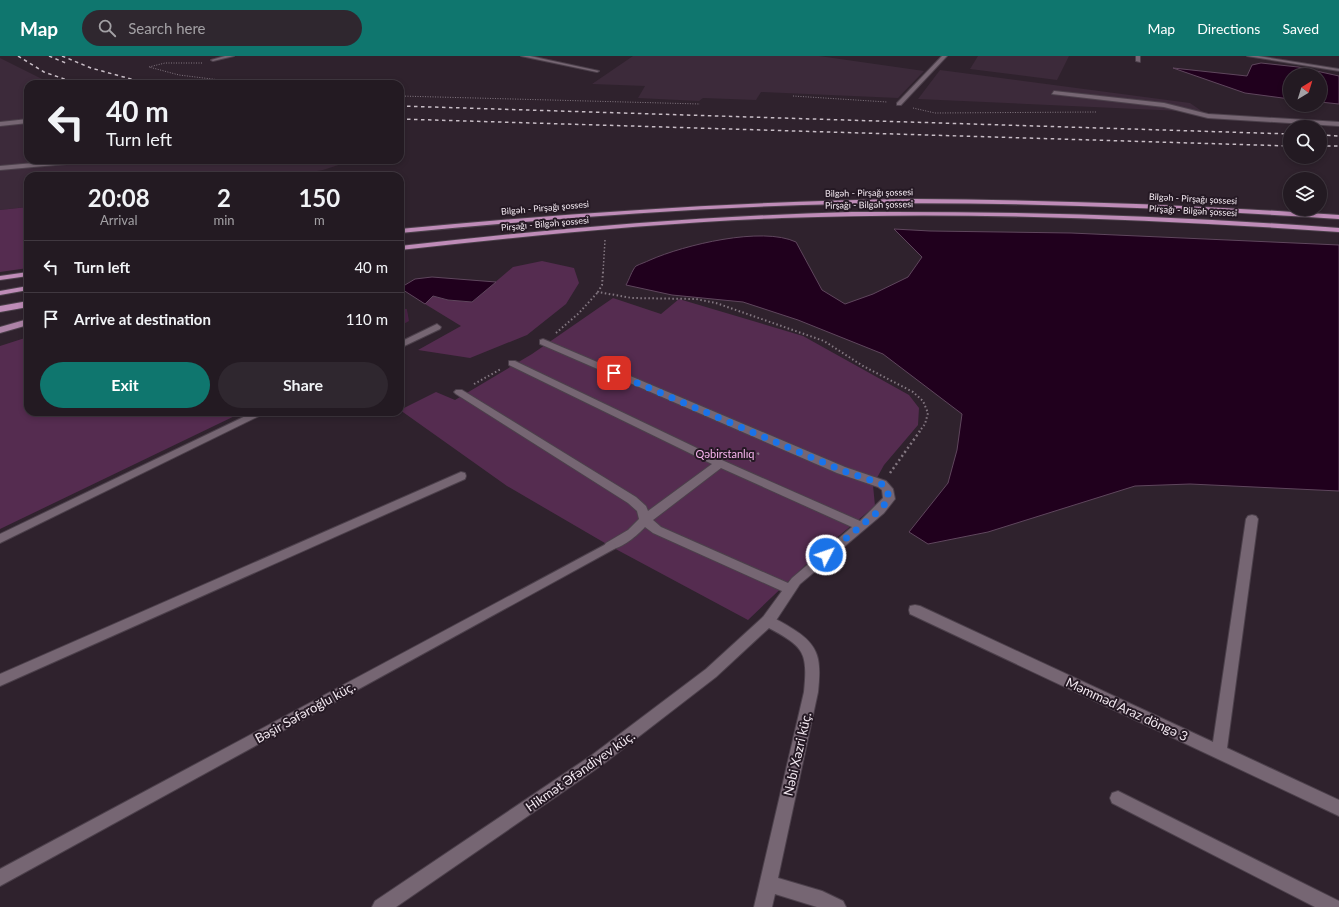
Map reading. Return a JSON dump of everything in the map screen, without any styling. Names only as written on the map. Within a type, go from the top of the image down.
[{"type":"highway","name":"Bilgəh - Pirşağı şossesi","points":[[404,231],[687,207],[884,202],[1112,204],[1339,217]]},
{"type":"highway","name":"Pirşağı - Bilgəh şossesi","points":[[404,248],[605,228],[780,216],[902,213],[1121,216],[1339,230]]},
{"type":"highway","points":[[0,278],[24,275]]},
{"type":"highway","points":[[0,293],[24,289]]},
{"type":"highway","points":[[0,309],[24,305]]},
{"type":"main road","points":[[0,330],[24,323]]},
{"type":"street","points":[[213,60],[232,56]]},
{"type":"street","points":[[523,56],[597,71]]},
{"type":"street","points":[[899,104],[945,56]]},
{"type":"street","points":[[1249,56],[1311,63],[1339,70]]},
{"type":"street","points":[[1054,93],[1160,105],[1208,116],[1339,124]]},
{"type":"street","points":[[0,124],[24,121]]},
{"type":"street","points":[[0,168],[44,164]]},
{"type":"street","points":[[404,343],[437,327]]},
{"type":"street","points":[[542,342],[841,470],[882,484]]},
{"type":"street","points":[[512,363],[739,472],[861,526]]},
{"type":"street","points":[[458,392],[632,500],[642,509],[645,520],[657,530],[790,589]]},
{"type":"street","points":[[0,539],[254,416]]},
{"type":"street","name":"Bəşir Səfəroğlu küç.","points":[[0,878],[610,546],[632,533],[645,520],[720,463]]},
{"type":"street","points":[[0,680],[461,476]]},
{"type":"street","name":"Hikmət Əfəndiyev küç.","points":[[381,907],[597,760],[711,673],[768,621],[796,581],[880,510],[889,499],[887,489],[882,484]]},
{"type":"street","points":[[1219,751],[1252,519]]},
{"type":"street","name":"Məmməd Araz döngə 3","points":[[915,610],[1339,808]]},
{"type":"street","name":"Nəbi Xəzri küç.","points":[[763,907],[811,692],[813,669],[809,650],[797,639],[768,621]]},
{"type":"street","points":[[1118,798],[1333,907]]},
{"type":"street","points":[[768,883],[822,900],[837,907]]},
{"type":"path","points":[[213,60],[191,64],[165,63],[149,67],[179,75],[220,80]]},
{"type":"path","points":[[404,96],[700,104]]},
{"type":"path","points":[[794,96],[872,100],[899,104],[935,113],[1100,112]]},
{"type":"path","points":[[605,228],[602,285],[598,292],[632,298],[696,299],[716,303],[824,341],[863,366],[913,392],[923,401],[928,413],[925,424],[882,484]]},
{"type":"path","points":[[739,472],[772,440]]},
{"type":"shaded area","points":[[633,56],[819,56],[924,71],[898,98],[761,92],[756,100],[703,98],[699,101],[638,98],[645,86],[592,84]]},
{"type":"shaded area","points":[[978,56],[1069,56],[1057,80],[970,69]]},
{"type":"shaded area","points":[[0,58],[44,80],[24,80],[24,164],[342,164],[311,172],[24,172],[24,207],[0,210]]},
{"type":"shaded area","points":[[1261,63],[1303,68],[1283,68],[1283,98],[1245,93],[1173,68],[1247,76],[1252,65]]},
{"type":"shaded area","points":[[940,70],[1190,103],[1203,112],[918,99]]},
{"type":"shaded area","points":[[1327,73],[1339,76],[1339,104],[1327,103]]},
{"type":"shaded area","points":[[894,229],[1071,233],[1339,245],[1339,491],[1190,484],[1135,486],[988,532],[928,544],[909,532],[948,483],[957,450],[962,414],[883,354],[798,320],[743,302],[672,295],[626,285],[636,266],[665,254],[702,243],[723,239],[764,236],[796,242],[822,290],[845,304],[873,294],[908,277],[922,257]]},
{"type":"shaded area","points":[[432,277],[496,282],[472,302],[448,300],[433,296],[425,304],[404,291],[404,286],[415,279]]},
{"type":"green space","points":[[24,207],[24,269],[0,272],[0,210]]},
{"type":"green space","points":[[542,261],[574,268],[579,283],[566,304],[527,335],[470,358],[418,350],[461,326],[425,304],[433,296],[448,300],[472,302],[513,267]]},
{"type":"green space","name":"Qəbirstanlıq","points":[[613,298],[661,314],[679,299],[803,336],[909,395],[919,408],[918,425],[884,465],[873,485],[875,506],[817,554],[748,620],[610,546],[507,486],[404,413],[404,408],[436,392],[455,400],[532,354]]},
{"type":"green space","points":[[24,338],[24,416],[235,416],[0,529],[0,346]]},
{"type":"railway","points":[[18,56],[44,72],[67,80]]},
{"type":"railway","points":[[49,56],[68,64]]},
{"type":"railway","points":[[62,56],[91,68],[134,80]]},
{"type":"railway","points":[[404,106],[1283,134]]},
{"type":"railway","points":[[404,119],[1283,146]]},
{"type":"railway","points":[[1327,135],[1339,136]]},
{"type":"railway","points":[[1327,146],[1339,146]]},
{"type":"route","points":[[614,373],[841,470],[882,484],[887,489],[889,499],[880,510],[826,555]]}]
